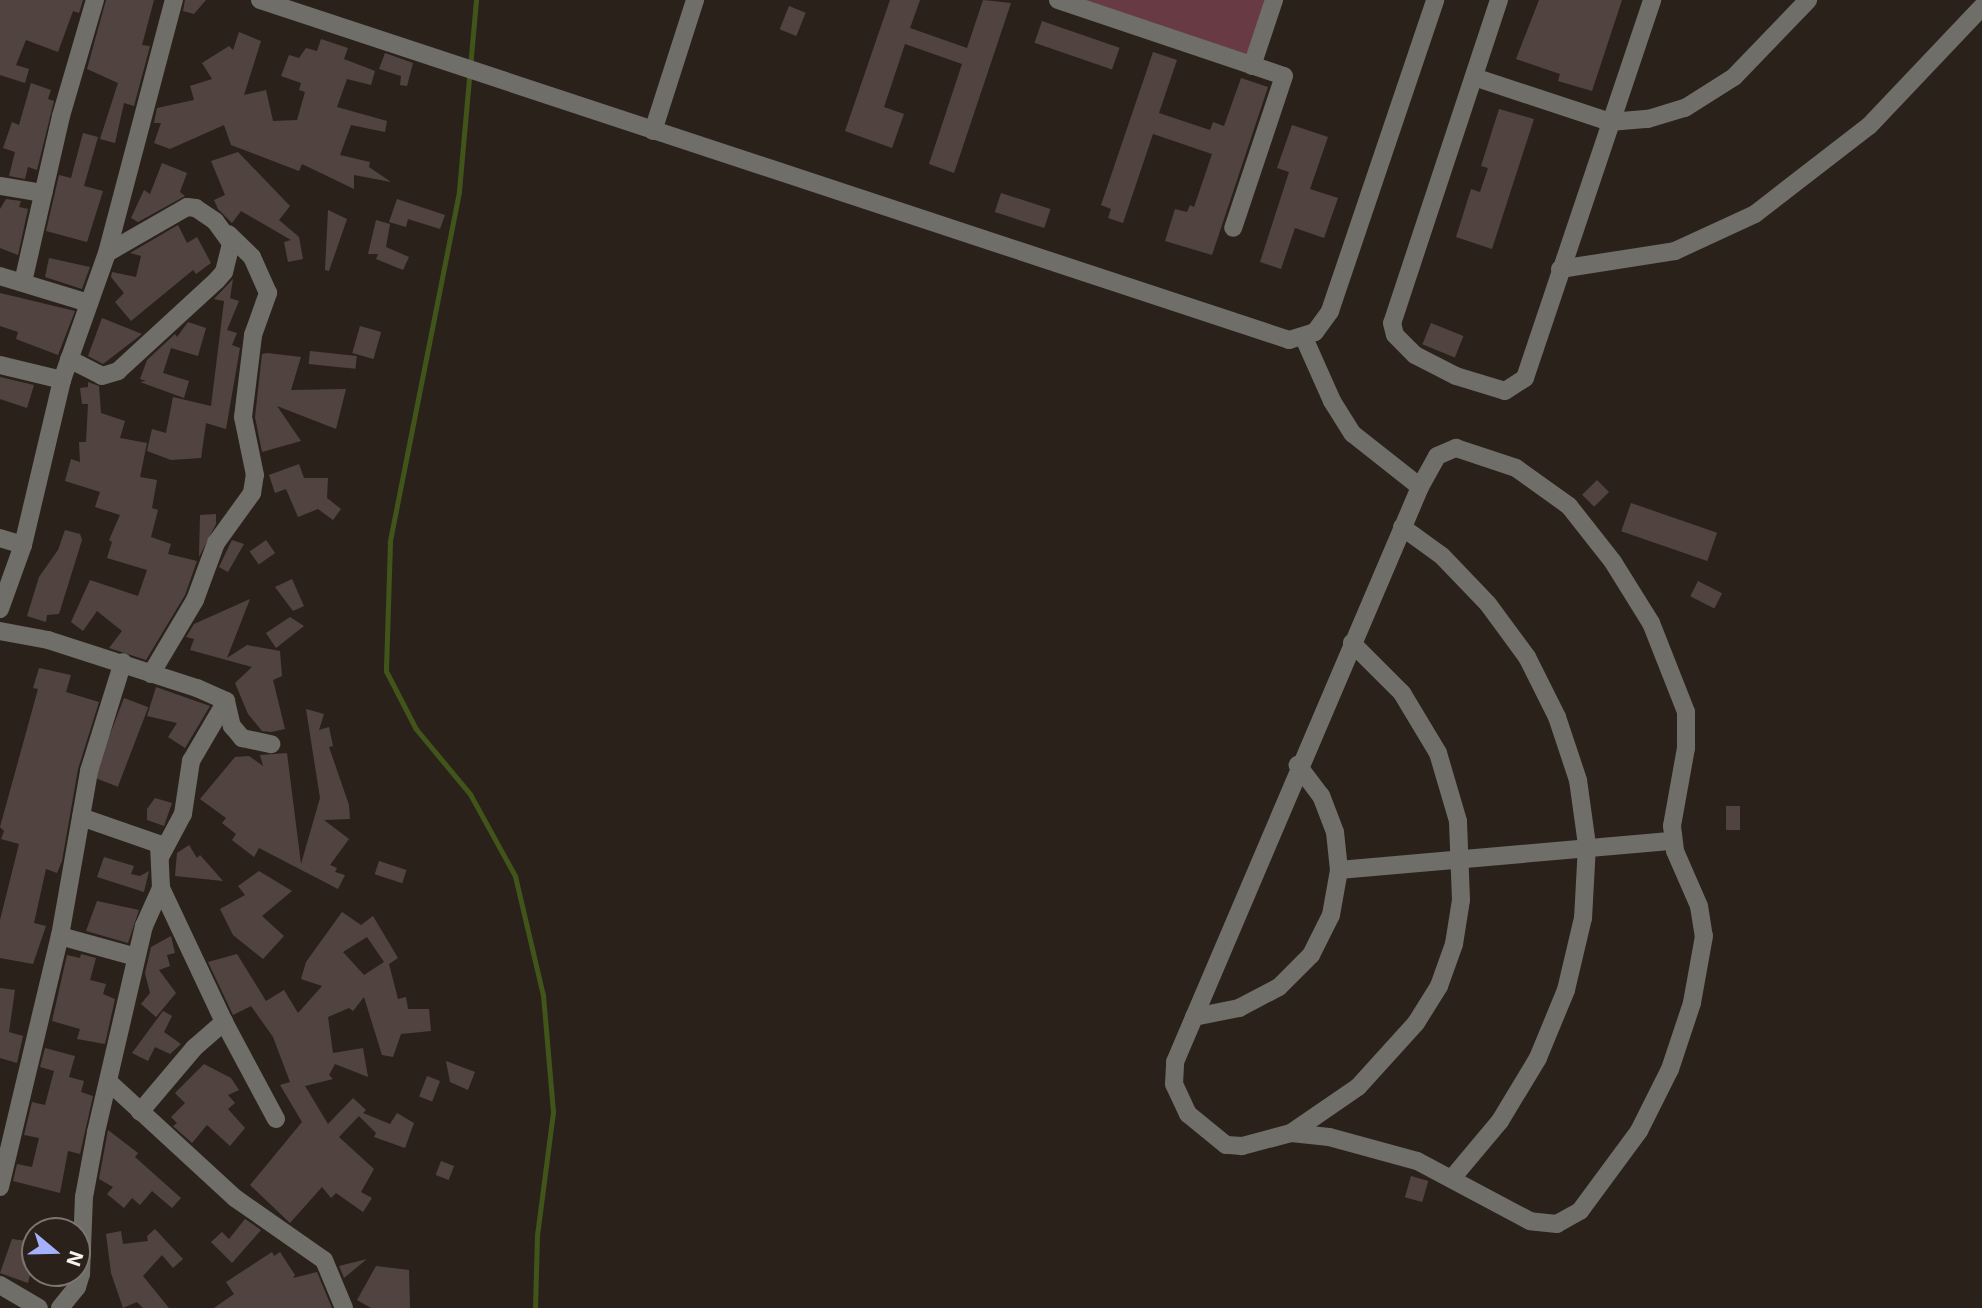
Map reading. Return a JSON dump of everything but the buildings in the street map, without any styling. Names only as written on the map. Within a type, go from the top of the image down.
[{"type":"street","points":[[23,282],[43,193],[95,0]]},
{"type":"street","points":[[0,609],[23,545],[62,380],[107,253],[174,0]]},
{"type":"street","points":[[260,0],[1274,337],[1304,338],[1315,332],[1330,311],[1435,0]]},
{"type":"street","points":[[653,131],[695,0]]},
{"type":"street","points":[[1058,0],[1284,76],[1233,228]]},
{"type":"street","points":[[1252,66],[1274,0]]},
{"type":"street","points":[[1499,0],[1392,323],[1395,335],[1415,355],[1456,376],[1506,391],[1525,378],[1559,269],[1653,0]]},
{"type":"street","points":[[1474,77],[1610,122],[1648,119],[1685,108],[1734,77],[1808,0]]},
{"type":"street","points":[[1559,269],[1675,251],[1755,214],[1869,126],[1982,7]]},
{"type":"street","points":[[0,186],[43,193]]},
{"type":"street","points":[[107,253],[187,207],[196,208],[252,257],[268,293],[253,335],[243,417],[256,475],[252,493],[216,543],[195,600],[151,674]]},
{"type":"street","points":[[69,359],[102,376],[118,371],[224,272],[228,234]]},
{"type":"street","points":[[0,276],[89,303]]},
{"type":"street","points":[[1304,338],[1341,419],[1353,434],[1420,487]]},
{"type":"street","points":[[0,365],[62,380]]},
{"type":"street","points":[[1291,1133],[1329,1137],[1417,1161],[1453,1177],[1530,1221],[1557,1224],[1580,1211],[1622,1157],[1670,1069],[1701,969],[1702,921],[1673,841],[1672,812],[1686,748],[1684,697],[1651,623],[1613,562],[1558,495],[1501,461],[1466,448],[1446,450],[1431,464],[1402,527],[1298,765],[1194,1017],[1174,1073],[1177,1095],[1188,1114],[1226,1145],[1242,1146],[1291,1133],[1358,1087],[1389,1057],[1422,1014],[1439,986],[1454,944],[1461,900],[1461,856],[1450,786],[1427,733],[1402,693],[1352,643]]},
{"type":"street","points":[[1402,527],[1442,556],[1479,594],[1527,657],[1557,717],[1578,780],[1587,845],[1583,918],[1566,990],[1538,1058],[1500,1121],[1453,1177]]},
{"type":"street","points":[[0,538],[23,545]]},
{"type":"street","points":[[0,631],[123,662],[226,701]]},
{"type":"street","points":[[0,1187],[60,936],[89,771],[123,662]]},
{"type":"street","points":[[226,701],[232,726],[242,738],[271,744]]},
{"type":"street","points":[[160,857],[183,814],[191,761],[226,701]]},
{"type":"street","points":[[1194,1017],[1239,1008],[1279,987],[1303,963],[1331,915],[1339,870],[1335,832],[1321,796],[1298,765]]},
{"type":"street","points":[[60,1308],[78,1287],[81,1274],[83,1197],[136,957],[161,888],[159,844],[81,817]]},
{"type":"street","points":[[1339,870],[1587,845],[1673,841]]},
{"type":"street","points":[[161,888],[224,1022],[276,1119]]},
{"type":"street","points":[[60,936],[136,957]]},
{"type":"street","points":[[140,1112],[194,1048],[224,1022]]},
{"type":"street","points":[[110,1083],[235,1198],[324,1260],[344,1308]]},
{"type":"street","points":[[0,1284],[40,1308]]},
{"type":"shaded area","points":[[1077,0],[1268,0],[1248,58]]},
{"type":"waterway","points":[[476,0],[459,192],[390,542],[386,671],[416,729],[470,794],[515,876],[543,995],[553,1112],[537,1236],[535,1308]]}]
